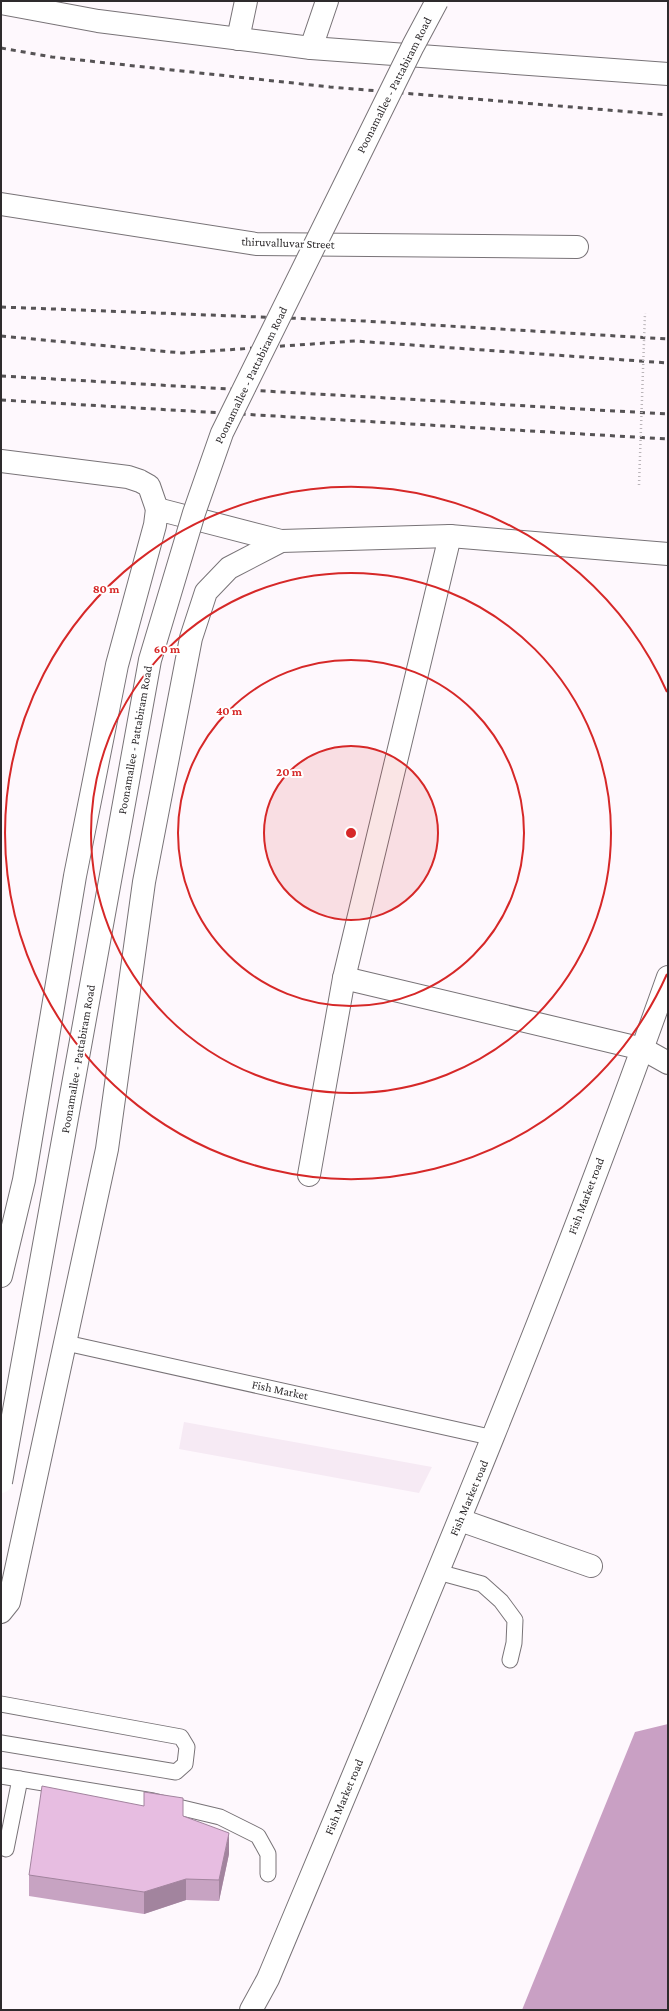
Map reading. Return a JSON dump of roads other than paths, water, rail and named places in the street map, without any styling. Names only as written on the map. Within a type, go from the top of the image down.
[{"type":"street","points":[[238,39],[246,1]]},
{"type":"street","points":[[311,48],[327,1]]},
{"type":"street","name":"Poonamallee - Pattabiram Road","points":[[1,1482],[150,660],[194,513],[222,433],[413,46],[437,1]]},
{"type":"street","points":[[1,3],[98,21],[311,48],[668,74]]},
{"type":"street","name":"thiruvalluvar Street","points":[[1,204],[256,244],[577,247]]},
{"type":"street","points":[[1,461],[128,477],[140,480],[149,486],[157,509],[155,525],[117,665],[75,876],[24,1180],[2,1268]]},
{"type":"street","points":[[157,509],[281,541],[450,536],[668,554]]},
{"type":"street","points":[[309,1175],[344,978],[450,536]]},
{"type":"street","points":[[1,1612],[9,1602],[107,1148],[144,882],[191,638],[206,592],[229,568],[281,541]]},
{"type":"street","name":"Fish Market road","points":[[251,2010],[268,1979],[494,1438],[643,1049],[668,977]]},
{"type":"street","points":[[344,978],[643,1049],[668,1063]]},
{"type":"street","points":[[460,1520],[591,1566]]},
{"type":"lane","name":"Fish Market","points":[[66,1343],[494,1438]]},
{"type":"lane","points":[[438,1572],[482,1584],[501,1601],[515,1620],[514,1643],[510,1660]]},
{"type":"lane","points":[[1,1704],[181,1737],[187,1747],[185,1764],[176,1772],[1,1743]]},
{"type":"lane","points":[[1,1776],[154,1801],[220,1816],[258,1836],[268,1854],[268,1874]]},
{"type":"lane","points":[[6,1849],[20,1779]]},
{"type":"railway","points":[[1,48],[52,57],[330,87],[668,115]]},
{"type":"railway","points":[[1,307],[364,321],[668,339]]},
{"type":"railway","points":[[1,336],[182,353],[355,341],[668,363]]},
{"type":"railway","points":[[1,376],[668,414]]},
{"type":"railway","points":[[1,400],[668,439]]}]
